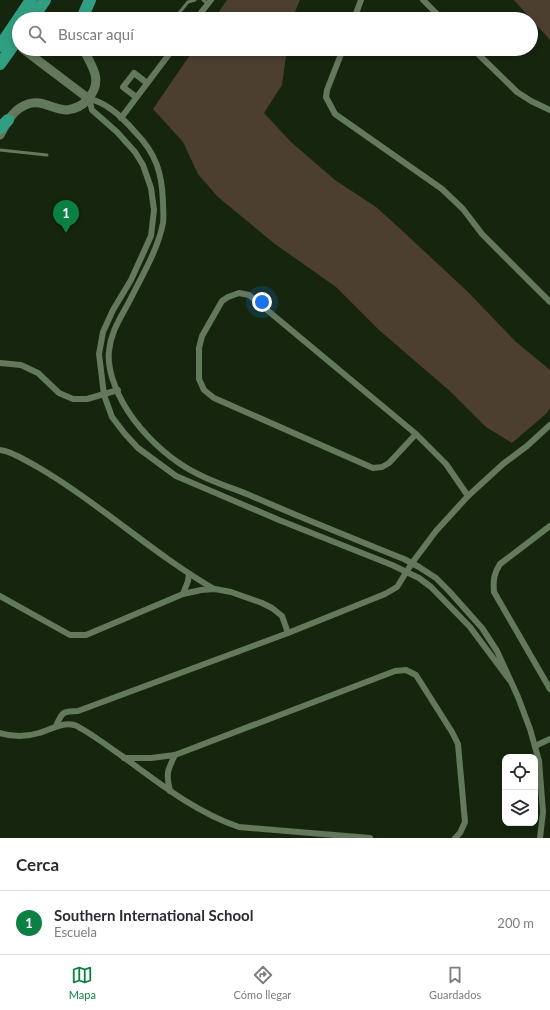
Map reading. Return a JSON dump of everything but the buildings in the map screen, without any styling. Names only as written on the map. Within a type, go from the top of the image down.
[{"type":"highway","points":[[23,12],[31,0]]},
{"type":"highway","points":[[37,12],[45,0]]},
{"type":"highway","points":[[85,12],[90,0]]},
{"type":"highway","points":[[0,46],[12,28]]},
{"type":"highway","points":[[0,64],[12,47]]},
{"type":"street","points":[[86,12],[93,0]]},
{"type":"street","points":[[357,12],[361,0]]},
{"type":"street","points":[[423,0],[435,12]]},
{"type":"street","points":[[200,12],[207,1]]},
{"type":"street","points":[[0,33],[12,41]]},
{"type":"street","points":[[32,56],[89,98],[99,102],[126,122],[143,140],[157,163],[163,189],[163,222],[156,247],[130,300],[119,317],[112,334],[108,353],[112,377],[123,402],[135,422],[158,446],[179,463],[289,512],[412,563],[436,578],[449,591],[482,628],[497,650],[520,703],[539,761],[543,812],[540,838]]},
{"type":"street","points":[[0,135],[4,124],[19,108],[30,104],[40,103],[67,110],[79,106],[89,98],[95,89],[96,78],[93,67],[87,56]]},
{"type":"street","points":[[121,118],[168,56]]},
{"type":"street","points":[[340,56],[327,90],[326,97],[334,114],[454,198],[482,234],[549,299]]},
{"type":"street","points":[[480,56],[517,92],[550,110]]},
{"type":"street","points":[[136,97],[124,87],[134,73],[147,83]]},
{"type":"street","points":[[89,98],[92,110],[117,132],[135,152],[143,165],[151,188],[154,210],[151,236],[131,280],[113,310],[103,332],[99,354],[104,395],[112,417],[138,448],[176,476],[419,578],[431,587],[470,627],[511,682]]},
{"type":"street","points":[[117,132],[126,122]]},
{"type":"street","points":[[416,434],[389,464],[374,468],[214,398],[204,390],[199,379],[199,348],[202,336],[222,301],[228,296],[239,292],[249,295],[416,434],[446,464],[468,496]]},
{"type":"street","points":[[0,363],[21,365],[38,373],[59,393],[74,399],[88,399],[118,390]]},
{"type":"street","points":[[56,726],[63,713],[67,711],[78,711],[288,633],[385,594],[397,587],[412,563],[436,531],[468,496],[503,464],[527,446],[550,425]]},
{"type":"street","points":[[0,450],[4,450],[55,477],[188,574],[215,589]]},
{"type":"street","points":[[550,526],[500,564],[493,579],[494,592],[550,689]]},
{"type":"street","points":[[183,594],[188,581],[188,574]]},
{"type":"street","points":[[0,596],[70,635],[80,635],[86,634],[183,594],[215,589],[231,592],[262,602],[272,608],[282,616],[288,633]]},
{"type":"street","points":[[124,758],[150,758],[175,755],[395,670],[406,670],[416,675],[458,744],[465,822],[460,833],[455,838]]},
{"type":"street","points":[[74,725],[78,711]]},
{"type":"street","points":[[0,733],[10,736],[23,736],[38,734],[56,726],[74,725],[170,791],[220,820],[239,826],[370,838]]},
{"type":"street","points":[[535,746],[550,739]]},
{"type":"street","points":[[170,791],[167,771],[175,755]]},
{"type":"lane","points":[[180,12],[188,2],[195,0]]},
{"type":"lane","points":[[0,150],[47,155]]},
{"type":"shaded area","points":[[227,0],[300,0],[295,12],[219,12]]},
{"type":"shaded area","points":[[514,0],[550,0],[550,40],[538,27],[538,12],[525,12]]},
{"type":"shaded area","points":[[189,56],[286,56],[282,85],[264,113],[291,142],[335,180],[376,207],[468,292],[516,342],[550,370],[550,408],[547,413],[512,443],[486,427],[451,392],[379,330],[336,287],[275,244],[218,197],[198,174],[183,142],[153,109]]},
{"type":"place","name":"Southern International School","points":[[66,233]]}]
